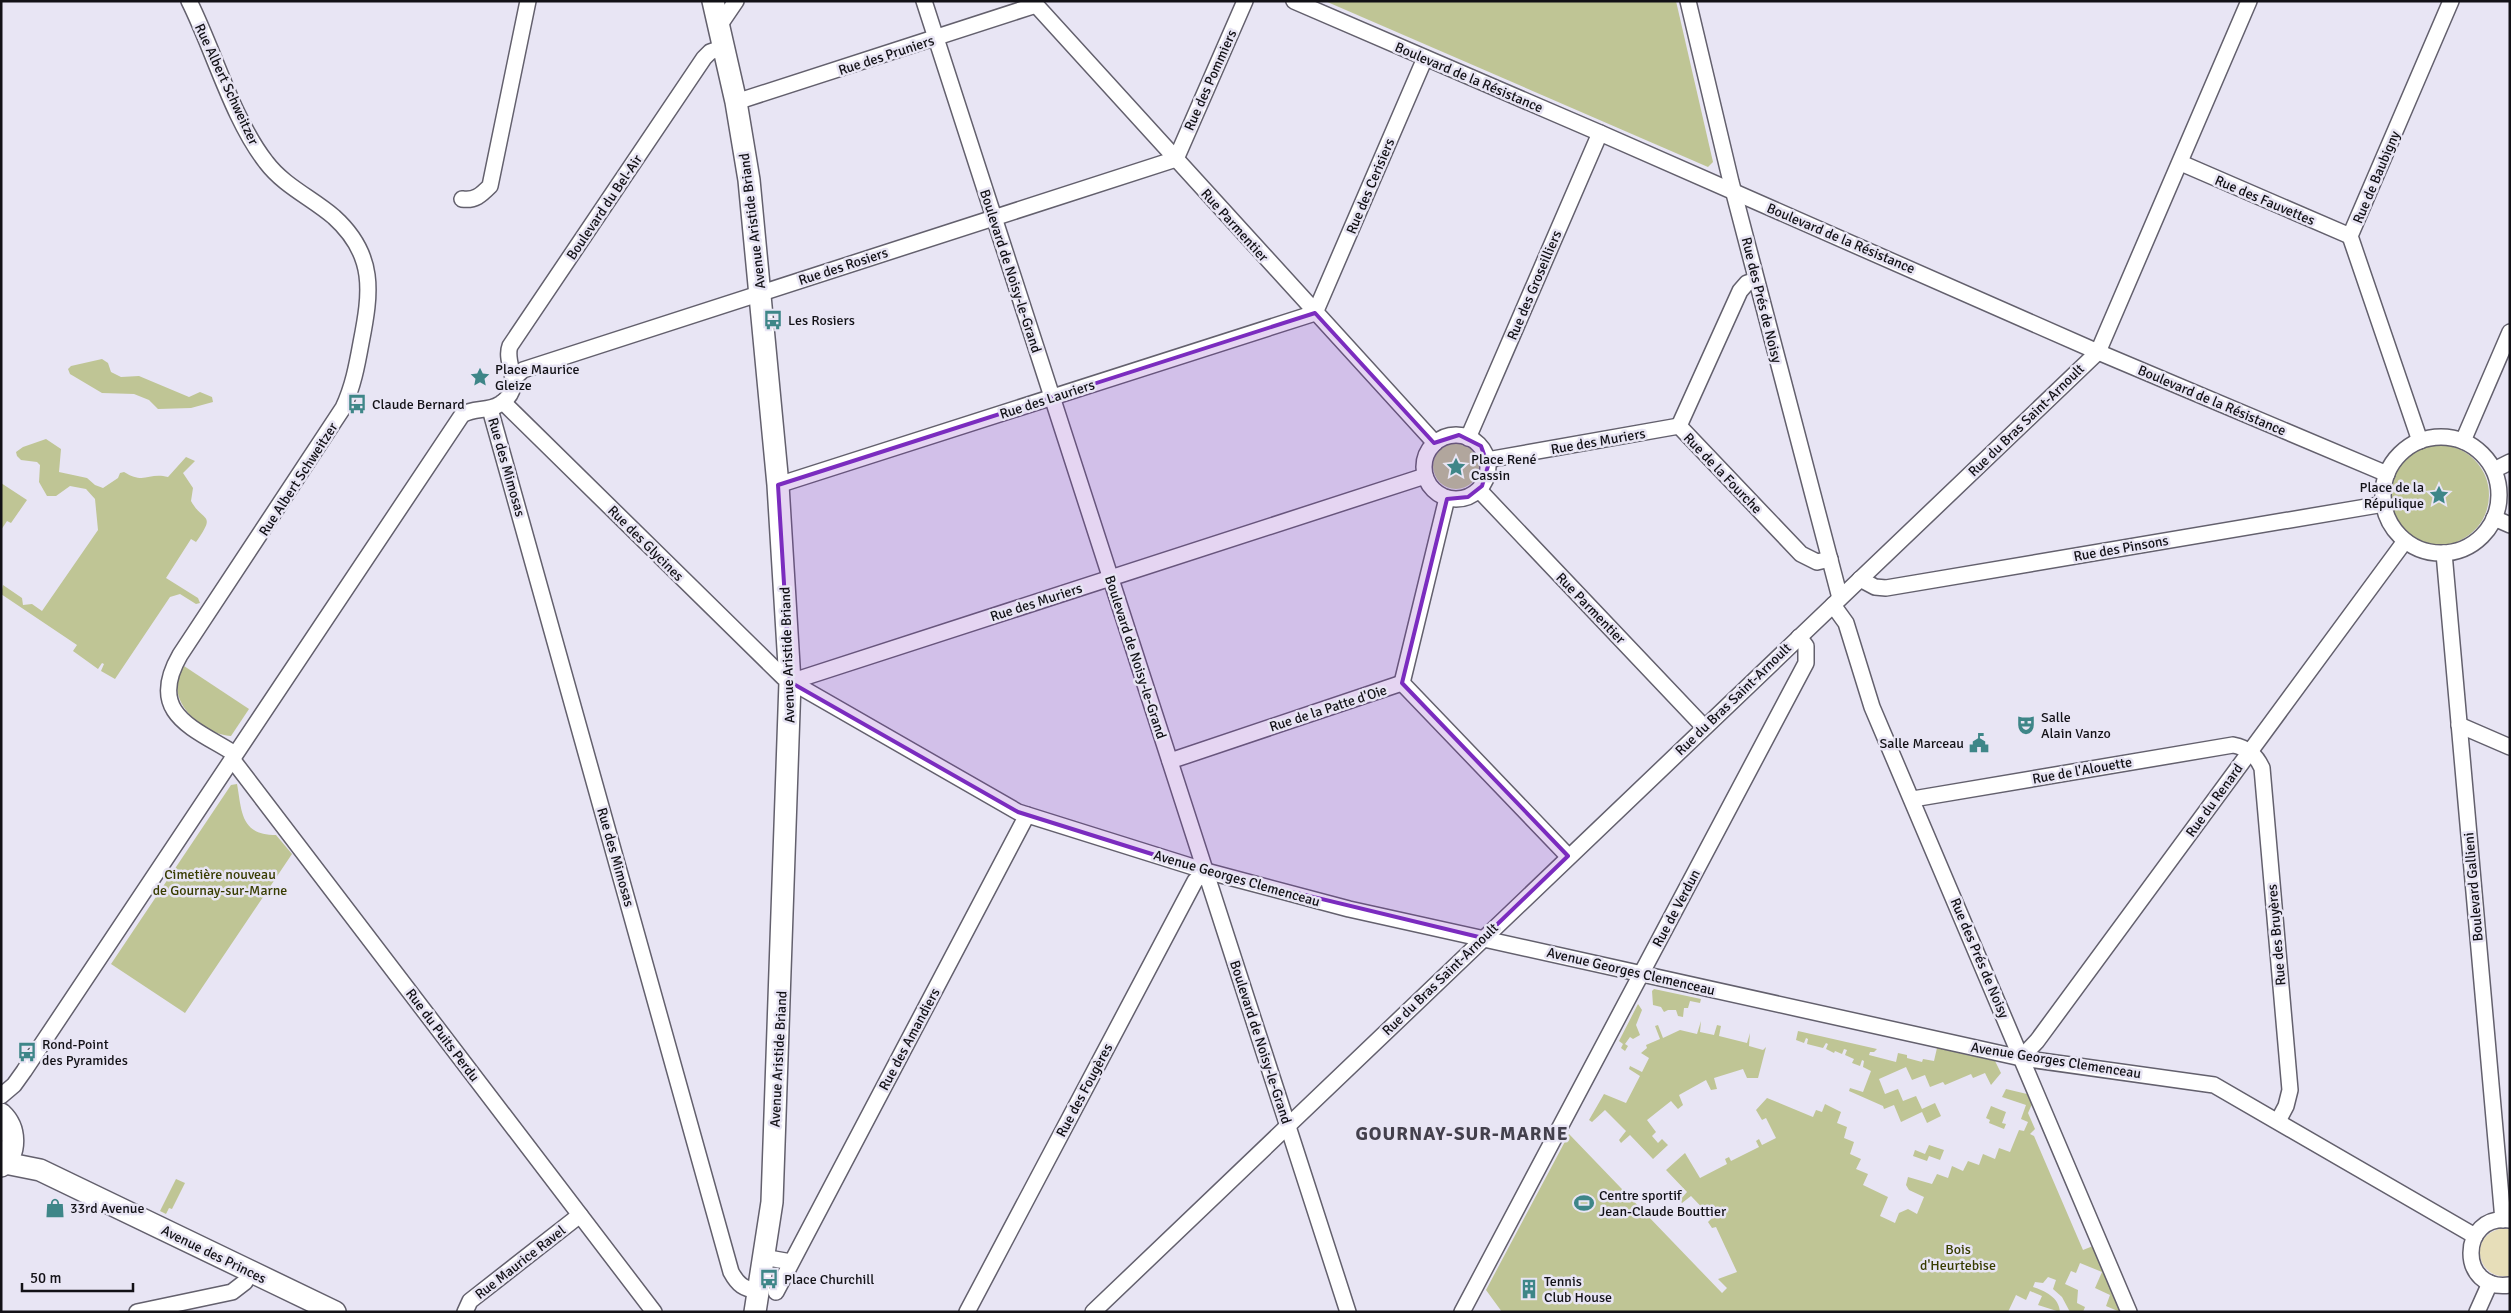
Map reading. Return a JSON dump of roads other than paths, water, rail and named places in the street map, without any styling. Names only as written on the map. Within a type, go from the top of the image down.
[{"type":"street","name":"Rue Albert Schweitzer","points":[[189,1],[245,128],[258,151],[266,163],[286,182],[333,216],[350,233],[362,252],[369,278],[369,303],[357,366],[343,408],[184,649],[171,674],[169,693],[178,718],[234,757]]},
{"type":"street","points":[[462,199],[469,200],[480,196],[490,186],[528,1]]},
{"type":"street","name":"Avenue Aristide Briand","points":[[713,1],[736,102],[749,180],[778,485],[790,682],[772,1202],[763,1257],[763,1298]]},
{"type":"street","points":[[719,26],[736,1]]},
{"type":"street","name":"Boulevard de Noisy-le-Grand","points":[[924,1],[1348,1312]]},
{"type":"street","name":"Rue des Pommiers","points":[[1176,159],[1245,1]]},
{"type":"street","name":"Boulevard de la Résistance","points":[[1294,1],[1600,132],[2098,352],[2387,474]]},
{"type":"street","name":"Rue des Prés de Noisy","points":[[1688,1],[1756,280],[1830,559],[1836,602],[1846,623],[1867,694],[2129,1312]]},
{"type":"street","name":"Rue du Bras Saint-Arnoult","points":[[1093,1312],[1568,856],[2098,352],[2181,163],[2249,1]]},
{"type":"street","name":"Rue de Baubigny","points":[[2420,441],[2350,236],[2451,1]]},
{"type":"street","name":"Rue des Pruniers","points":[[736,102],[937,39],[1037,3]]},
{"type":"street","name":"Rue Parmentier","points":[[1037,3],[1315,314],[1435,443]]},
{"type":"street","name":"Boulevard du Bel-Air","points":[[513,379],[509,356],[510,346],[704,58],[710,52],[724,48]]},
{"type":"street","name":"Rue des Cerisiers","points":[[1315,314],[1425,58]]},
{"type":"street","name":"Rue des Groseilliers","points":[[1468,438],[1600,132]]},
{"type":"street","name":"Rue des Rosiers","points":[[513,379],[523,370],[1176,159]]},
{"type":"street","name":"Rue des Fauvettes","points":[[2181,163],[2350,236]]},
{"type":"street","name":"Rue de la Fourche","points":[[1756,280],[1747,283],[1740,291],[1679,426],[1801,554],[1817,562],[1830,559]]},
{"type":"street","name":"Rue des Lauriers","points":[[778,485],[1315,314]]},
{"type":"street","points":[[2462,441],[2510,332]]},
{"type":"street","points":[[3,1165],[13,1143],[12,1134],[3,1116],[14,1085],[462,415],[469,411],[497,405],[512,389],[513,379]]},
{"type":"street","name":"Rue des Glycines","points":[[497,405],[790,682]]},
{"type":"street","name":"Rue des Mimosas","points":[[497,405],[731,1272],[737,1284],[763,1298]]},
{"type":"street","name":"Rue des Muriers","points":[[1487,460],[1679,426]]},
{"type":"street","points":[[1451,436],[1468,438],[1480,446],[1487,460],[1487,476],[1479,490],[1464,498],[1447,498],[1432,488],[1425,476],[1425,458],[1435,443],[1451,436]]},
{"type":"street","points":[[2443,437],[2462,441],[2482,454],[2494,470],[2499,494],[2494,518],[2488,530],[2474,543],[2462,550],[2444,553],[2423,550],[2405,541],[2392,528],[2384,504],[2383,491],[2387,474],[2402,453],[2420,441],[2443,437]]},
{"type":"street","points":[[2494,470],[2510,462]]},
{"type":"street","name":"Rue des Muriers","points":[[790,682],[1425,476]]},
{"type":"street","name":"Rue Parmentier","points":[[1479,490],[1704,727]]},
{"type":"street","points":[[1402,683],[1447,498]]},
{"type":"street","name":"Rue des Pinsons","points":[[1860,579],[1875,588],[1886,588],[2384,504]]},
{"type":"street","points":[[2494,518],[2510,525]]},
{"type":"street","name":"Rue du Renard","points":[[2021,1058],[2037,1040],[2405,541]]},
{"type":"street","name":"Boulevard Gallieni","points":[[2444,553],[2506,1220]]},
{"type":"street","name":"Rue de Verdun","points":[[1462,1312],[1806,663],[1806,646],[1799,637]]},
{"type":"street","name":"Avenue Georges Clemenceau","points":[[790,682],[1027,815],[1206,871],[1349,908],[2021,1058],[2214,1085],[2475,1236]]},
{"type":"street","name":"Rue de la Patte d'Oie","points":[[1170,760],[1402,683],[1568,856]]},
{"type":"street","points":[[2459,725],[2510,747]]},
{"type":"street","name":"Rue de l'Alouette","points":[[1912,799],[2233,745],[2250,751]]},
{"type":"street","name":"Rue des Bruyères","points":[[2250,751],[2258,758],[2262,768],[2290,1090],[2286,1106],[2278,1121]]},
{"type":"street","name":"Rue du Puits Perdu","points":[[234,757],[654,1312]]},
{"type":"street","name":"Rue des Amandiers","points":[[763,1298],[791,1262],[1027,815]]},
{"type":"street","name":"Rue des Fougères","points":[[967,1312],[1195,881],[1206,871]]},
{"type":"street","points":[[1,1096],[14,1085]]},
{"type":"street","name":"Avenue des Princes","points":[[13,1143],[40,1170]]},
{"type":"street","name":"Avenue des Princes","points":[[3,1165],[40,1170],[335,1312]]},
{"type":"street","name":"Rue Maurice Ravel","points":[[465,1312],[470,1301],[580,1215]]},
{"type":"street","points":[[2506,1220],[2485,1226],[2475,1236],[2470,1249],[2472,1262],[2479,1275],[2490,1283],[2510,1285]]},
{"type":"street","points":[[763,1257],[791,1262]]},
{"type":"street","points":[[137,1312],[232,1292],[246,1282],[251,1272]]},
{"type":"street","points":[[2477,1312],[2490,1283]]},
{"type":"place","name":"Les Rosiers","points":[[773,320]]},
{"type":"place","name":"Place Maurice Gleize","points":[[480,377]]},
{"type":"place","name":"Claude Bernard","points":[[357,404]]},
{"type":"place","name":"Place René Cassin","points":[[1456,467]]},
{"type":"place","name":"Place de la Répulique","points":[[2439,495]]},
{"type":"place","name":"Salle Alain Vanzo","points":[[2026,725]]},
{"type":"place","name":"Salle Marceau","points":[[1979,743]]},
{"type":"place","name":"Rond-Point des Pyramides","points":[[27,1052]]},
{"type":"place","name":"Centre sportif Jean-Claude Bouttier","points":[[1584,1203]]},
{"type":"place","name":"33rd Avenue","points":[[55,1208]]},
{"type":"place","name":"Place Churchill","points":[[769,1279]]},
{"type":"place","name":"Tennis Club House","points":[[1529,1289]]},
{"type":"district","name":"GOURNAY-SUR-MARNE","points":[[1462,1133]]},
{"type":"park label","name":"Cimetière nouveau de Gournay-sur-Marne","points":[[220,882]]},
{"type":"park label","name":"Bois d'Heurtebise","points":[[1958,1258]]}]
